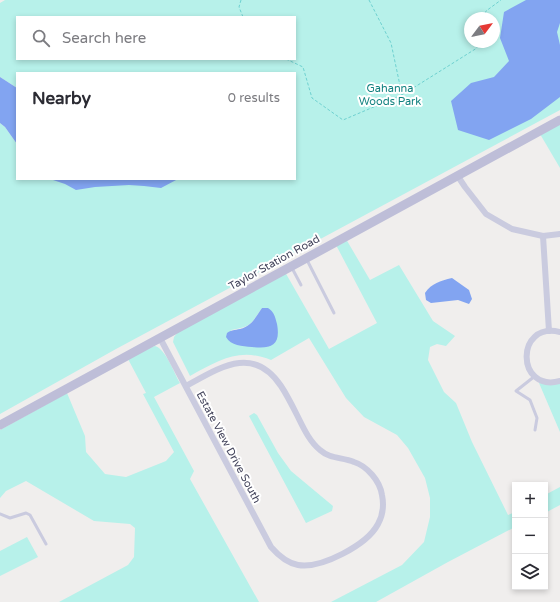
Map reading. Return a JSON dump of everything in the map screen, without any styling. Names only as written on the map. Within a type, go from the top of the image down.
[{"type":"main road","name":"Taylor Station Road","points":[[0,425],[560,120]]},
{"type":"street","points":[[457,175],[486,214],[512,229],[543,236],[560,234]]},
{"type":"street","points":[[543,236],[549,331]]},
{"type":"street","points":[[560,332],[549,331],[537,336],[528,346],[526,358],[527,365],[535,376],[546,382],[560,381]]},
{"type":"street","name":"Estate View Drive South","points":[[160,338],[271,547],[278,555],[296,565],[309,566],[330,560],[363,541],[372,534],[382,515],[382,493],[378,483],[364,466],[353,461],[328,455],[315,446],[281,386],[266,369],[243,362],[232,364],[186,386]]},
{"type":"lane","points":[[306,258],[334,313]]},
{"type":"lane","points":[[291,266],[301,285]]},
{"type":"lane","points":[[535,376],[516,391],[530,400],[537,418],[535,430]]},
{"type":"lane","points":[[0,514],[10,518],[26,513],[30,515],[46,544]]},
{"type":"path","points":[[241,0],[239,7],[243,16]]},
{"type":"path","points":[[369,0],[391,43],[402,95]]},
{"type":"path","points":[[486,12],[501,0]]},
{"type":"path","points":[[288,60],[303,67],[312,98],[344,120],[402,95],[477,48]]},
{"type":"green space","name":"Gahanna Woods Park","points":[[5,0],[560,0],[560,110],[116,349],[0,414],[0,123],[5,127],[16,143],[16,180],[296,180],[296,72],[16,72],[16,87],[0,77],[0,3]]},
{"type":"green space","points":[[560,123],[560,168],[540,134]]},
{"type":"green space","points":[[346,239],[370,280],[399,265],[433,321],[455,336],[446,346],[437,344],[430,347],[428,360],[444,392],[456,403],[472,442],[508,515],[512,513],[512,529],[376,602],[331,602],[402,565],[424,542],[430,517],[430,498],[425,478],[408,448],[397,435],[364,417],[346,398],[309,338],[271,360],[259,356],[239,355],[219,361],[190,376],[173,342],[174,337],[178,332],[285,272],[329,349],[377,323],[336,245]],"holes":[[[262,308],[268,347],[238,345],[231,330],[243,328],[250,324]]]},
{"type":"green space","points":[[155,346],[159,348],[166,356],[180,383],[154,397],[194,471],[190,479],[259,602],[59,602],[128,565],[134,557],[135,528],[130,524],[94,521],[26,481],[6,491],[0,498],[0,430],[67,393],[85,436],[86,452],[105,474],[126,477],[166,461],[174,452],[143,394],[146,393],[128,359],[146,349]]},
{"type":"green space","points":[[539,383],[560,383],[560,432]]},
{"type":"green space","points":[[254,413],[257,415],[278,453],[291,471],[333,506],[332,511],[306,523],[249,416]]},
{"type":"green space","points":[[560,487],[560,505],[548,511],[548,493]]},
{"type":"green space","points":[[27,537],[38,557],[0,576],[0,551]]},
{"type":"water","points":[[526,0],[560,0],[560,23],[557,32],[560,45],[560,97],[531,119],[489,140],[458,130],[451,101],[471,83],[494,77],[509,61],[500,38],[504,12]]},
{"type":"water","points":[[0,77],[16,87],[16,143],[5,127],[0,123]]},
{"type":"water","points":[[53,180],[176,180],[161,188],[129,185],[95,187],[76,190]]},
{"type":"water","points":[[452,278],[469,290],[472,299],[469,304],[458,300],[431,303],[426,300],[425,293],[430,287],[440,281]]},
{"type":"water","points":[[262,308],[268,308],[276,319],[278,331],[276,341],[273,344],[264,347],[244,346],[234,344],[228,340],[226,337],[227,333],[248,326]]}]
